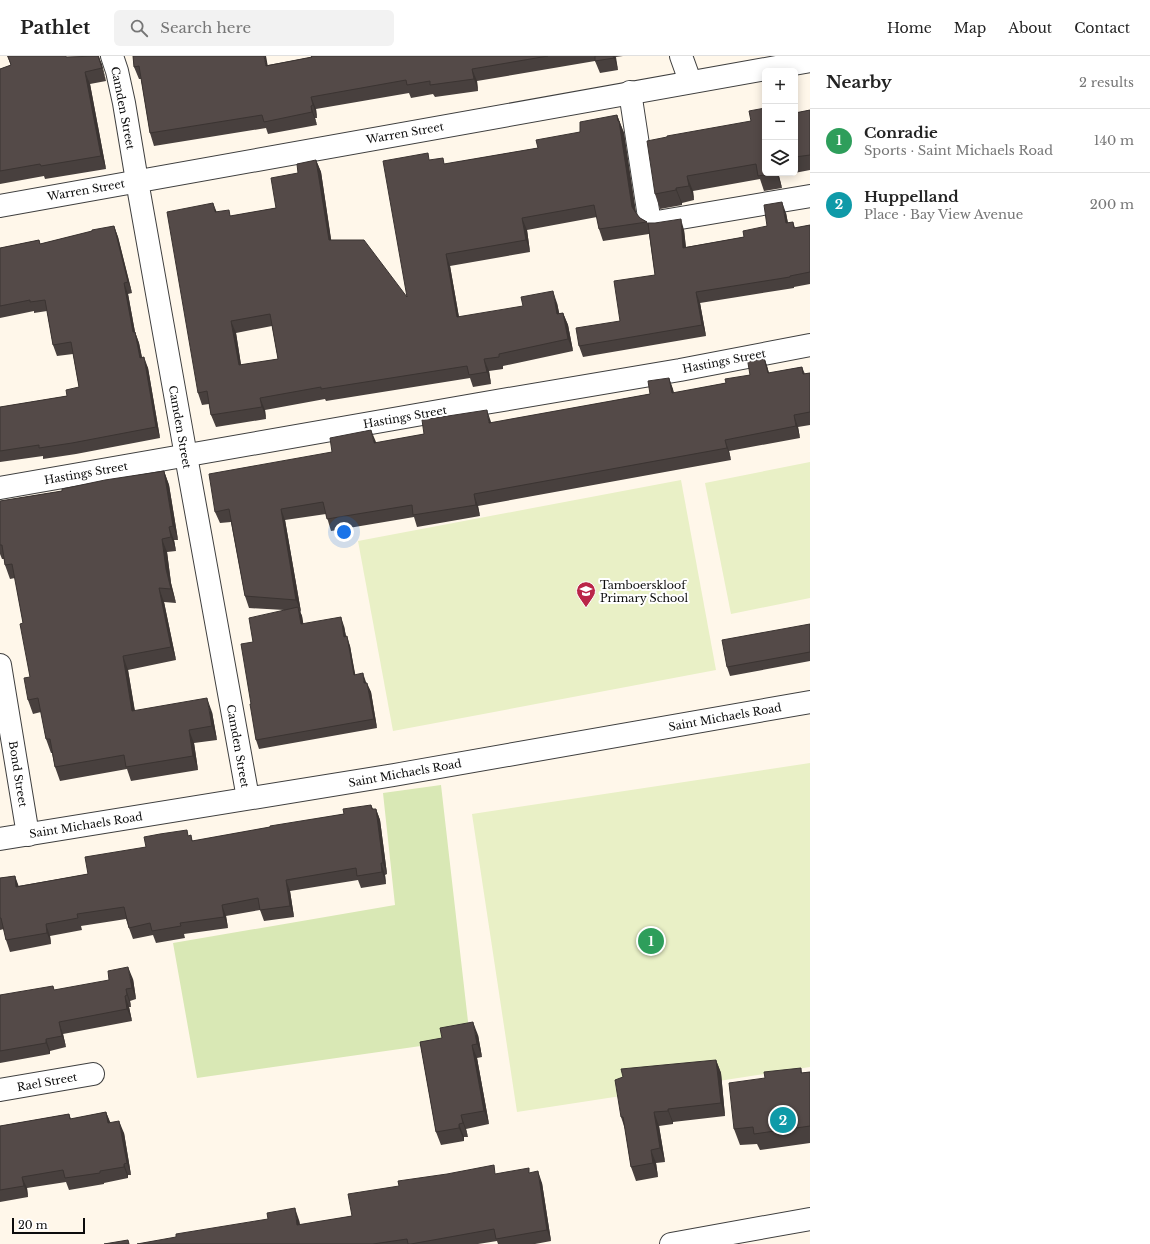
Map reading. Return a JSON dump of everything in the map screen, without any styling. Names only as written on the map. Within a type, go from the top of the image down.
[{"type":"street","name":"Camden Street","points":[[112,56],[124,103],[248,798]]},
{"type":"street","points":[[680,56],[690,82]]},
{"type":"street","name":"Warren Street","points":[[0,206],[630,92],[810,61]]},
{"type":"street","points":[[630,92],[649,217],[653,221],[657,222],[810,196]]},
{"type":"street","name":"Hastings Street","points":[[0,488],[680,370],[810,345]]},
{"type":"street","name":"Bond Street","points":[[0,665],[28,835]]},
{"type":"street","name":"Saint Michaels Road","points":[[0,839],[394,775],[810,702]]},
{"type":"street","name":"Rael Street","points":[[0,1090],[93,1074]]},
{"type":"street","points":[[671,1244],[810,1219]]},
{"type":"green space","points":[[810,462],[810,598],[731,614],[705,483]]},
{"type":"green space","name":"Tamboerskloof Primary School","points":[[681,480],[716,670],[393,731],[358,541]]},
{"type":"green space","points":[[810,763],[810,1067],[517,1112],[472,814]]},
{"type":"green space","points":[[441,785],[470,1039],[197,1078],[173,943],[395,905],[383,793]]},
{"type":"building","points":[[8,56],[98,56],[102,68],[85,72],[101,156],[0,171],[0,69],[11,65]]},
{"type":"building","points":[[133,56],[264,56],[266,66],[312,57],[311,56],[548,56],[472,69],[474,79],[430,85],[430,81],[407,85],[406,80],[311,97],[313,105],[311,106],[312,112],[264,122],[262,115],[150,133],[139,66],[134,67]]},
{"type":"building","points":[[595,56],[613,56],[614,58],[595,61]]},
{"type":"building","points":[[762,109],[762,175],[758,176],[756,164],[687,176],[689,186],[655,194],[647,141],[751,121],[749,111]]},
{"type":"building","points":[[810,110],[810,155],[798,157],[798,112]]},
{"type":"building","points":[[617,115],[632,207],[640,218],[647,222],[599,229],[594,205],[522,218],[526,240],[446,254],[457,317],[523,306],[521,297],[553,291],[557,314],[563,313],[568,339],[499,354],[499,357],[484,359],[487,372],[469,375],[467,366],[321,389],[321,387],[260,398],[262,407],[211,415],[207,391],[198,393],[167,212],[213,203],[215,212],[229,210],[230,216],[276,208],[271,178],[298,173],[297,164],[316,160],[329,240],[364,240],[407,297],[383,161],[428,153],[429,160],[443,158],[444,164],[538,148],[536,140],[580,132],[580,122]],"holes":[[[270,314],[278,359],[239,365],[231,321]]]},
{"type":"building","points":[[782,202],[786,223],[793,222],[794,228],[810,225],[810,272],[790,277],[696,292],[702,325],[579,346],[576,328],[620,321],[614,281],[655,275],[648,223],[681,219],[683,248],[744,237],[743,231],[767,226],[764,205]]},
{"type":"building","points":[[114,226],[128,282],[124,283],[133,332],[135,332],[140,358],[144,357],[156,427],[72,443],[39,448],[39,445],[0,451],[0,407],[67,396],[66,390],[79,387],[71,342],[53,345],[45,300],[30,302],[30,300],[0,306],[0,248],[39,240],[40,244],[92,230]]},
{"type":"building","points":[[763,354],[768,373],[802,367],[803,374],[810,373],[810,412],[794,415],[796,426],[725,440],[727,448],[474,494],[476,505],[413,515],[412,505],[327,519],[323,502],[281,509],[296,600],[245,596],[229,509],[215,512],[209,474],[332,452],[330,438],[371,430],[374,443],[424,434],[422,420],[487,410],[489,423],[650,394],[648,381],[669,378],[672,393],[726,383],[725,379],[750,375],[747,357]]},
{"type":"building","points":[[164,471],[173,526],[169,527],[171,537],[162,539],[166,569],[171,589],[159,588],[171,647],[123,656],[132,711],[207,698],[212,726],[189,730],[193,756],[126,767],[124,755],[55,767],[50,739],[46,739],[38,698],[28,700],[24,678],[30,677],[20,624],[23,623],[12,564],[5,565],[2,545],[0,545],[0,501],[62,491],[62,489],[105,480]]},
{"type":"building","points":[[298,607],[301,624],[341,617],[344,637],[347,636],[354,675],[363,673],[364,683],[367,683],[374,719],[256,740],[241,644],[253,642],[249,618]]},
{"type":"building","points":[[810,624],[810,652],[727,667],[722,640]]},
{"type":"building","points":[[371,805],[372,809],[376,809],[383,863],[381,863],[382,872],[357,876],[356,868],[286,880],[290,906],[260,910],[258,898],[222,905],[224,917],[180,923],[181,926],[152,931],[150,923],[129,928],[124,907],[77,914],[78,918],[46,924],[47,933],[6,940],[0,918],[0,878],[15,876],[16,887],[88,874],[85,857],[146,847],[144,837],[187,830],[188,836],[191,835],[192,841],[344,814],[343,809]]},
{"type":"building","points":[[128,967],[132,988],[126,989],[127,995],[125,996],[127,1009],[59,1022],[62,1036],[46,1039],[46,1043],[0,1051],[0,995],[53,986],[54,990],[109,980],[108,971]]},
{"type":"building","points":[[473,1022],[477,1044],[472,1045],[484,1111],[461,1115],[463,1123],[459,1124],[459,1128],[436,1132],[420,1042],[442,1038],[440,1028]]},
{"type":"building","points":[[716,1060],[721,1103],[654,1112],[660,1148],[651,1150],[653,1163],[631,1167],[615,1080],[623,1077],[621,1069]]},
{"type":"building","points":[[801,1068],[801,1073],[810,1072],[810,1126],[754,1134],[753,1127],[734,1129],[729,1083],[765,1078],[764,1072]]},
{"type":"building","points":[[106,1112],[108,1123],[119,1121],[127,1163],[124,1164],[124,1167],[100,1171],[100,1173],[65,1178],[63,1170],[22,1177],[24,1186],[0,1190],[0,1126],[69,1114],[70,1119]]},
{"type":"building","points":[[494,1165],[495,1174],[529,1168],[529,1173],[538,1171],[547,1230],[496,1239],[494,1229],[411,1244],[408,1244],[407,1239],[373,1244],[137,1244],[176,1237],[176,1234],[268,1219],[267,1213],[295,1208],[297,1225],[352,1216],[348,1194],[399,1186],[398,1181]]},
{"type":"building","points":[[128,1240],[129,1244],[104,1244]]},
{"type":"place","name":"Tamboerskloof Primary School","points":[[586,608]]},
{"type":"place","name":"Conradie","points":[[651,941]]},
{"type":"place","name":"Huppelland","points":[[783,1120]]}]
